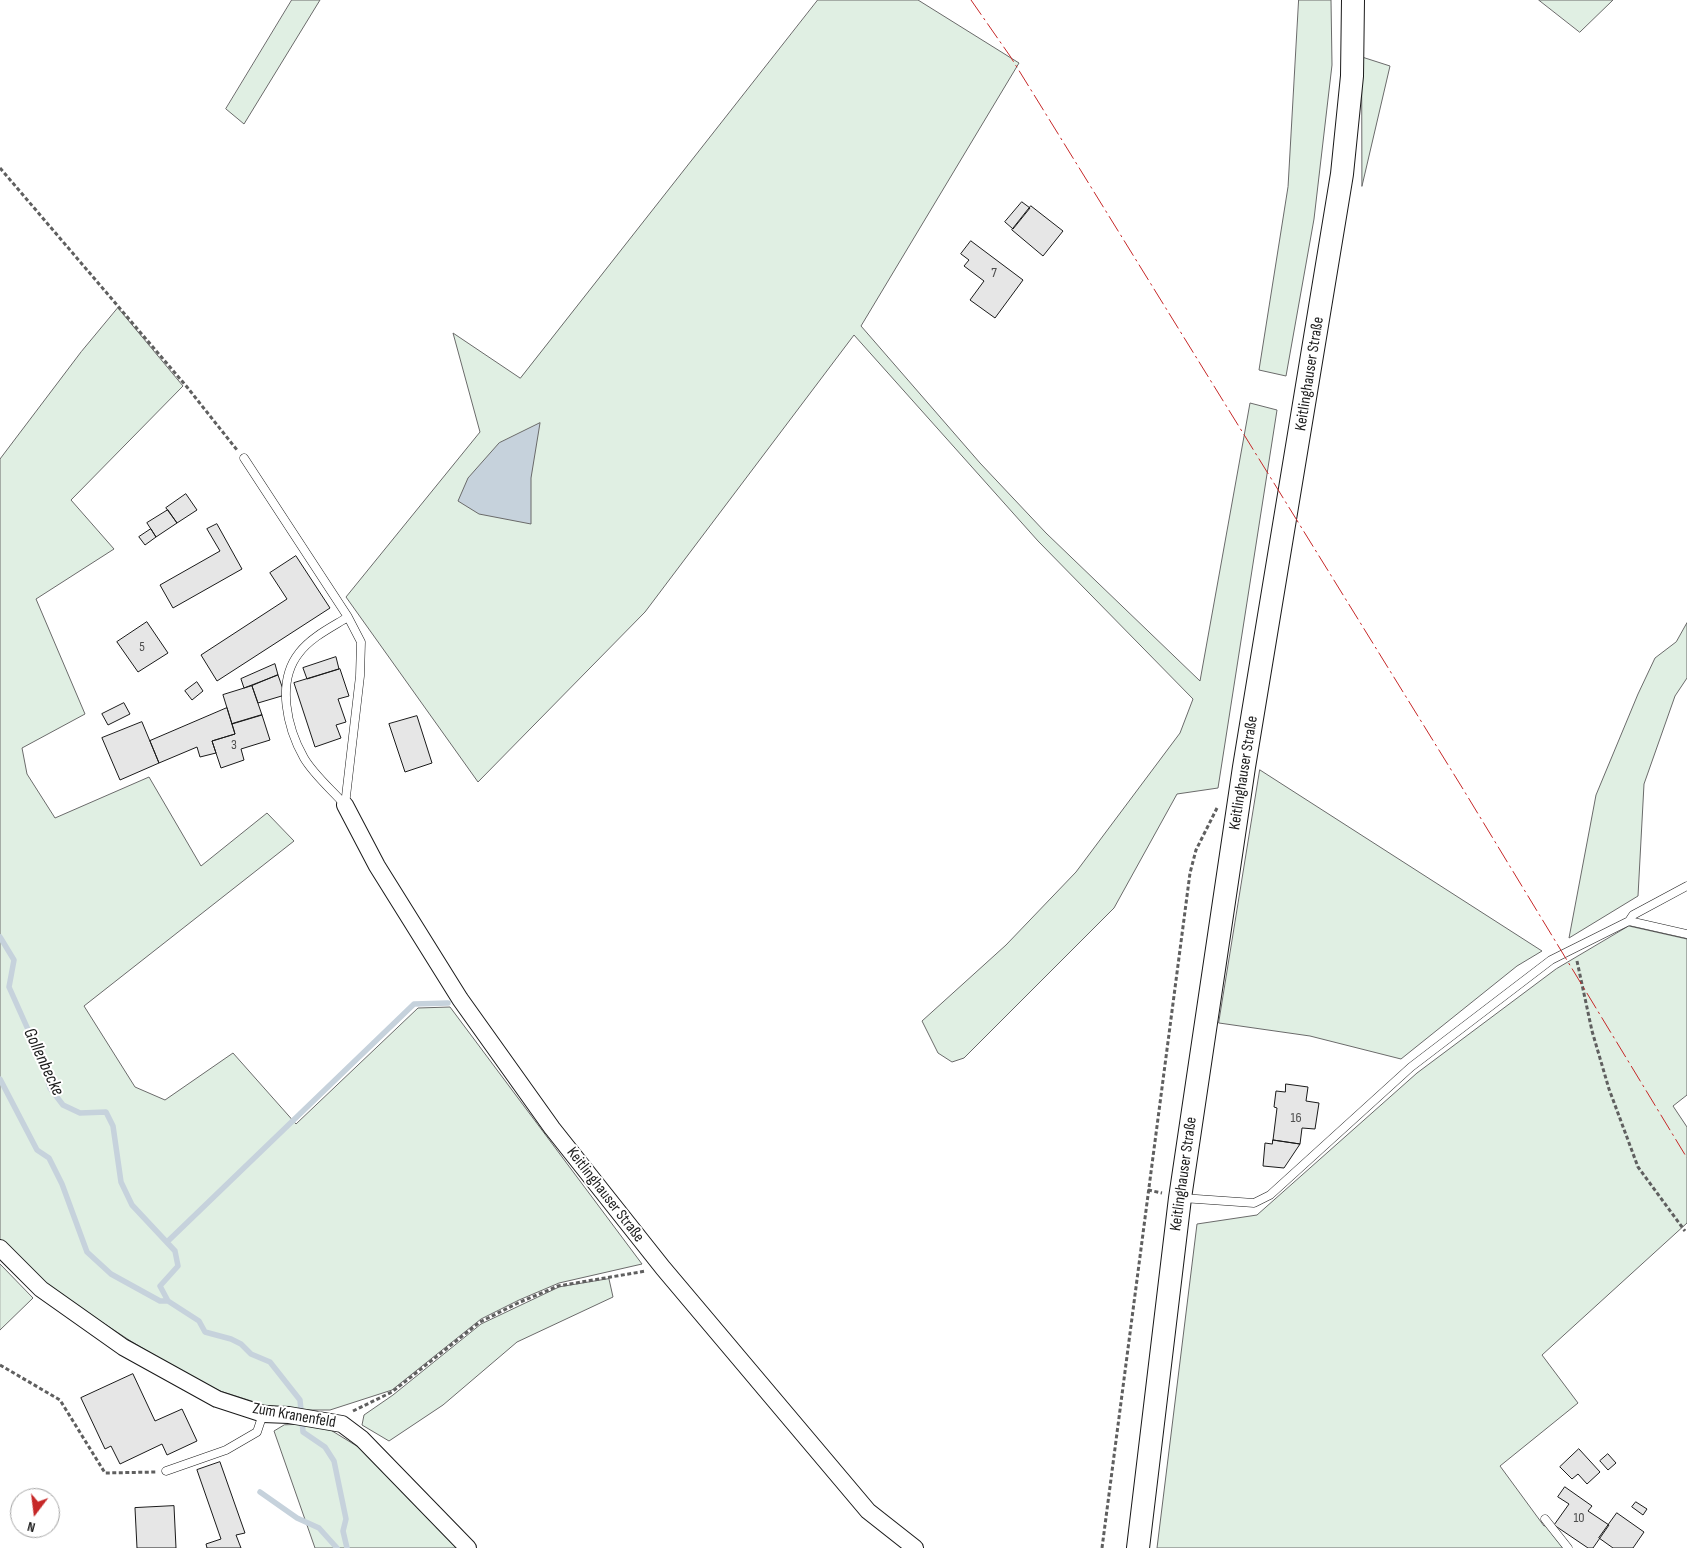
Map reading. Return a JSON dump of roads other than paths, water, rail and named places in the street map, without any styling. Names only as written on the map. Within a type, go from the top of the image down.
[{"type":"main road","name":"Keitlinghauser Straße","points":[[1138,1548],[1180,1198],[1244,767],[1342,174],[1352,76],[1353,0]]},
{"type":"street","name":"Keitlinghauser Straße","points":[[345,805],[376,866],[460,999],[552,1128],[662,1268],[868,1510],[915,1548]]},
{"type":"street","name":"Zum Kranenfeld","points":[[0,1248],[41,1289],[123,1347],[216,1399],[263,1414],[289,1415],[342,1424],[362,1438],[468,1548]]},
{"type":"lane","points":[[244,458],[348,617],[361,642],[360,676],[345,805]]},
{"type":"lane","points":[[345,805],[304,759],[293,731],[285,694],[286,677],[299,652],[313,639],[348,617]]},
{"type":"lane","points":[[1180,1198],[1254,1203],[1270,1195],[1411,1067],[1551,960],[1628,921],[1633,915],[1687,886]]},
{"type":"lane","points":[[1628,921],[1687,934]]},
{"type":"lane","points":[[166,1471],[226,1450],[257,1432],[263,1414]]},
{"type":"lane","points":[[1544,1519],[1568,1548]]},
{"type":"waterway","name":"Gollenbecke","points":[[0,937],[14,960],[9,987],[43,1063],[50,1088],[63,1105],[80,1113],[106,1112],[113,1126],[121,1182],[132,1205],[175,1251],[178,1266],[160,1286],[168,1301],[199,1321],[205,1332],[231,1339],[241,1344],[251,1354],[270,1362],[300,1400],[303,1432],[325,1447],[334,1461],[346,1519],[343,1531],[347,1548]]},
{"type":"waterway","points":[[167,1242],[414,1004],[448,1003]]},
{"type":"waterway","points":[[0,1079],[37,1150],[49,1158],[62,1184],[87,1252],[111,1274],[160,1301],[168,1301]]},
{"type":"waterway","points":[[260,1492],[297,1518],[319,1528],[337,1548]]}]
